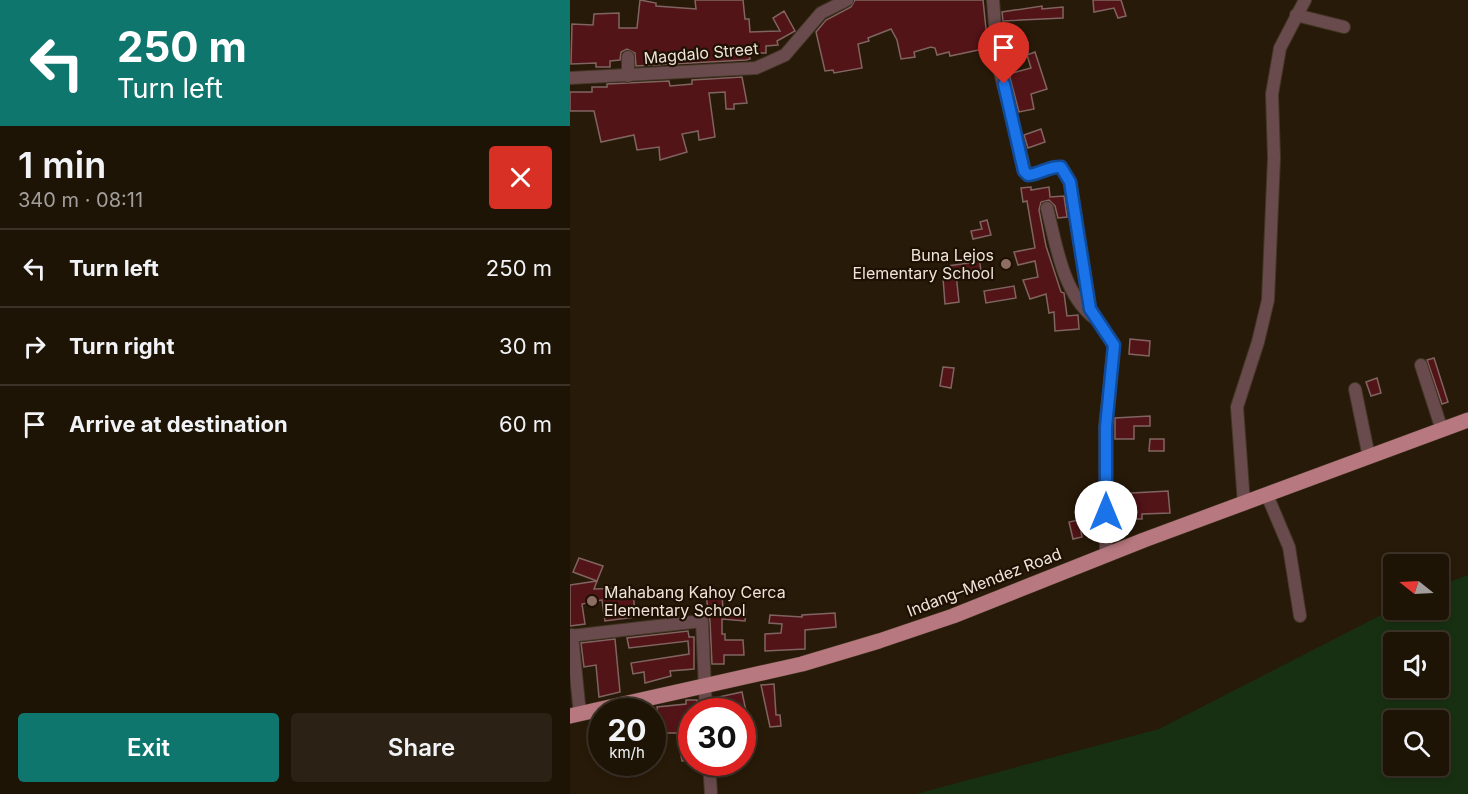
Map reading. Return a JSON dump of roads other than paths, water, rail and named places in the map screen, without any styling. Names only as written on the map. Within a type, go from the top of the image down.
[{"type":"main road","name":"Indang–Mendez Road","points":[[575,715],[704,687],[834,655],[953,616],[1106,554],[1468,420]]},
{"type":"street","name":"Magdalo Street","points":[[570,78],[735,70],[772,63],[793,47],[821,13],[846,0]]},
{"type":"street","points":[[993,0],[998,64],[1024,171],[1028,175],[1036,174],[1054,166],[1061,167],[1066,173],[1070,182],[1090,309],[1114,345],[1106,427],[1106,554]]},
{"type":"street","points":[[1245,504],[1237,407],[1258,342],[1268,300],[1274,158],[1272,94],[1280,48],[1305,0]]},
{"type":"street","points":[[1296,15],[1344,27]]},
{"type":"street","points":[[628,57],[628,76]]},
{"type":"street","points":[[1047,208],[1056,245],[1074,296],[1080,307],[1095,319]]},
{"type":"street","points":[[1421,365],[1442,429]]},
{"type":"street","points":[[1355,389],[1369,457]]},
{"type":"street","points":[[1267,495],[1289,547],[1300,616]]},
{"type":"street","points":[[575,715],[571,635],[702,621],[705,698]]},
{"type":"street","points":[[710,776],[711,794]]},
{"type":"place","name":"Buna Lejos Elementary School","points":[[1006,264]]},
{"type":"place","name":"Mahabang Kahoy Cerca Elementary School","points":[[592,601]]}]
